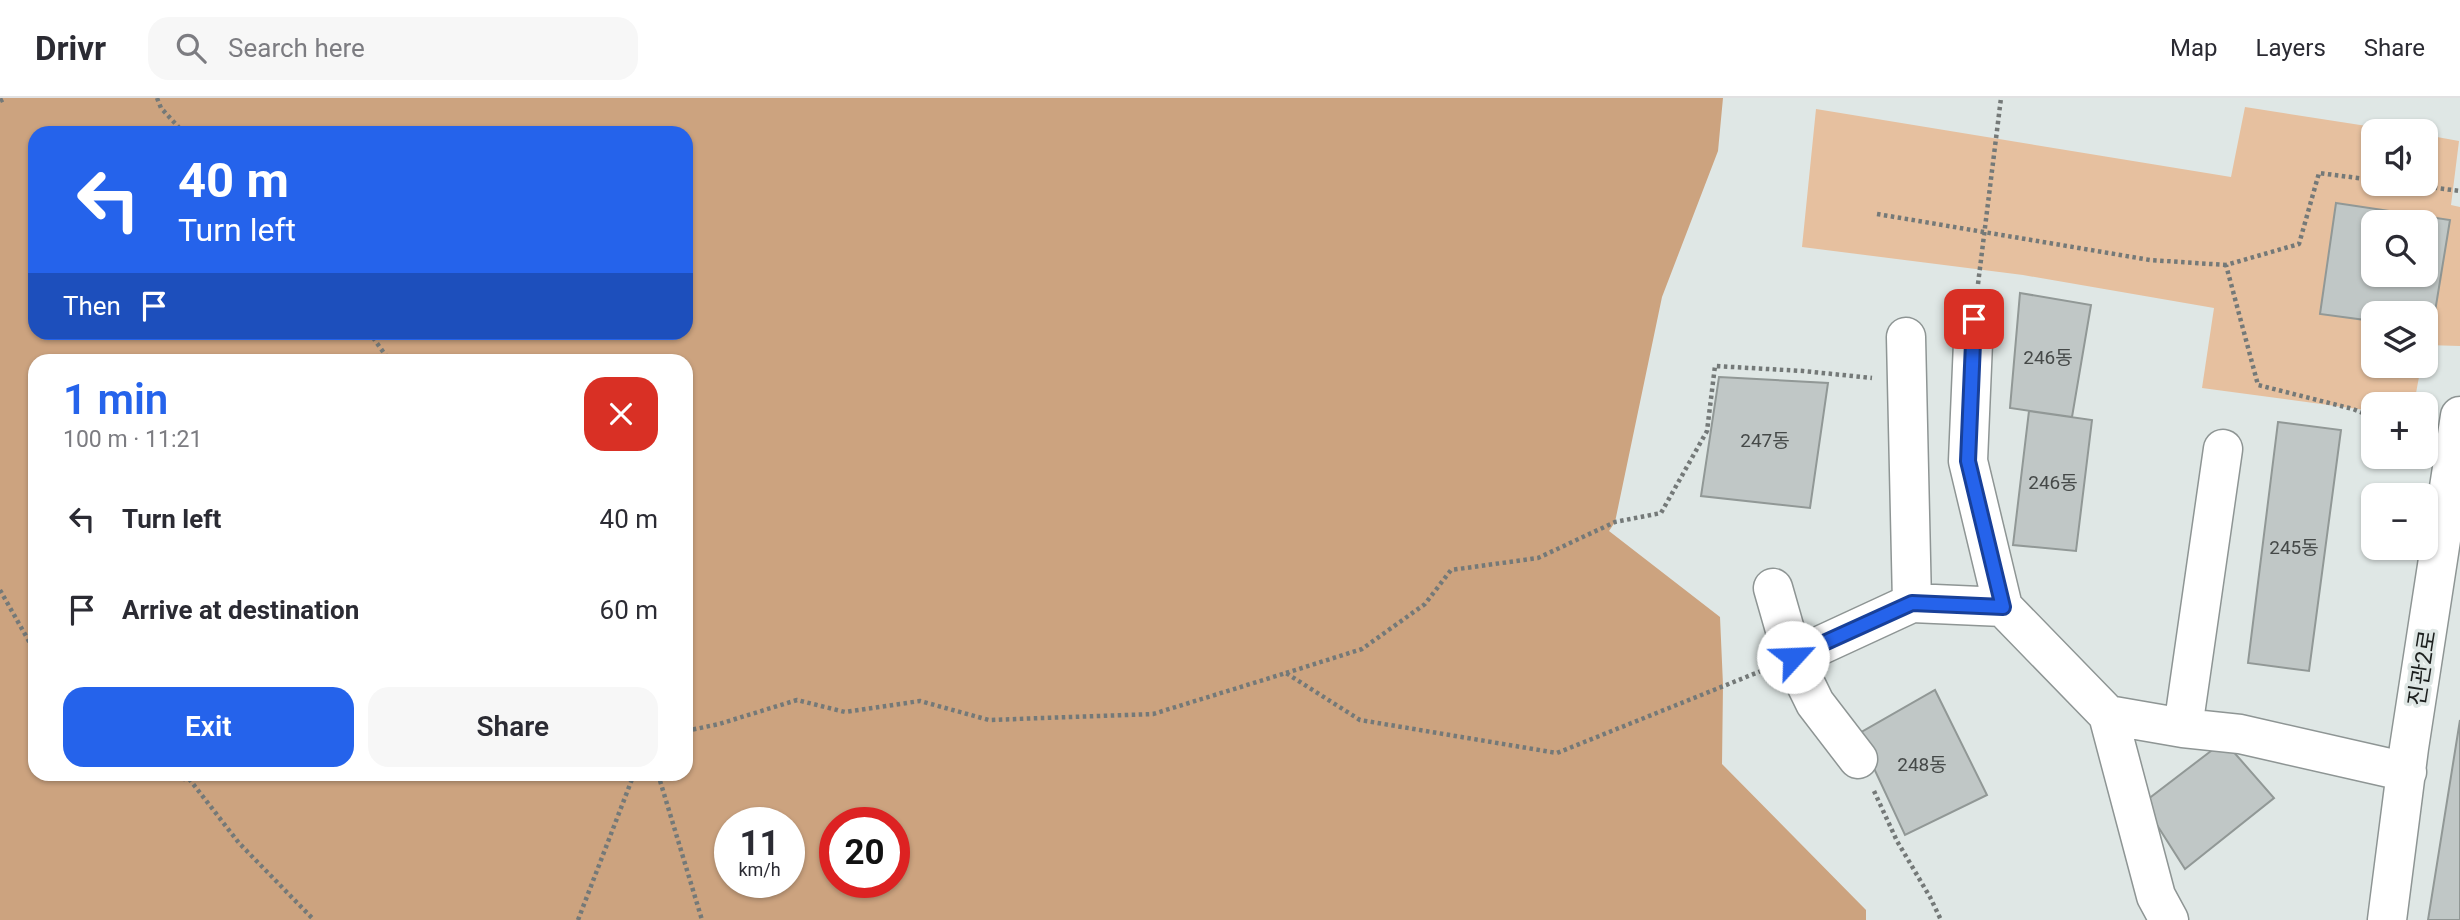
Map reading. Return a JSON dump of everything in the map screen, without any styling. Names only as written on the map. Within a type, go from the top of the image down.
[{"type":"street","points":[[1974,319],[1968,461],[2003,607],[2109,715],[2156,896],[2169,920]]},
{"type":"street","points":[[1906,337],[1912,603]]},
{"type":"street","name":"진관2로","points":[[2387,920],[2460,416]]},
{"type":"street","points":[[2182,728],[2223,449]]},
{"type":"street","points":[[1773,588],[1793,657],[1815,704],[1858,759]]},
{"type":"street","points":[[1793,657],[1912,603],[2003,607]]},
{"type":"street","points":[[2109,715],[2182,728],[2240,734],[2407,772]]},
{"type":"path","points":[[0,101],[6,98]]},
{"type":"path","points":[[157,98],[161,108],[178,126]]},
{"type":"path","points":[[1974,319],[2001,98]]},
{"type":"path","points":[[1877,214],[2150,260],[2226,265],[2299,244],[2319,173],[2361,178]]},
{"type":"path","points":[[2438,188],[2460,191]]},
{"type":"path","points":[[2226,265],[2258,385],[2361,412]]},
{"type":"path","points":[[693,730],[797,700],[845,712],[920,701],[989,720],[1153,714],[1363,649],[1425,604],[1451,570],[1538,558],[1615,522],[1661,513],[1707,431],[1715,366],[1906,381]]},
{"type":"path","points":[[0,590],[28,640]]},
{"type":"path","points":[[1286,673],[1360,720],[1557,753],[1793,657]]},
{"type":"path","points":[[1858,759],[1897,841],[1941,920]]},
{"type":"path","points":[[191,781],[239,843],[314,920]]},
{"type":"path","points":[[578,920],[631,781]]},
{"type":"path","points":[[660,781],[702,920]]},
{"type":"shaded area","points":[[0,98],[1723,98],[1718,151],[1662,297],[1615,522],[1609,531],[1720,617],[1722,764],[1866,910],[1866,920],[0,920]]},
{"type":"shaded area","points":[[2245,107],[2361,125],[2361,196],[2438,196],[2438,137],[2459,141],[2451,205],[2460,207],[2460,346],[2438,345],[2438,301],[2361,301],[2361,378],[2419,378],[2416,392],[2361,392],[2361,409],[2202,388],[2214,308],[2023,275],[1802,247],[1816,109],[2231,177]]},
{"type":"building","points":[[2336,203],[2383,210],[2361,210],[2361,287],[2438,287],[2438,218],[2450,220],[2437,301],[2361,301],[2361,319],[2320,314]]},
{"type":"building","points":[[2020,293],[2091,305],[2072,417],[2010,408]]},
{"type":"building","points":[[1719,377],[1828,383],[1810,508],[1701,496]]},
{"type":"building","points":[[2029,411],[2092,420],[2076,551],[2013,545]]},
{"type":"building","points":[[2278,422],[2341,430],[2309,671],[2248,663]]},
{"type":"building","points":[[1935,690],[1987,795],[1905,835],[1858,734]]},
{"type":"building","points":[[2460,720],[2460,920],[2428,920]]},
{"type":"building","points":[[2224,741],[2274,798],[2185,869],[2143,803]]},
{"type":"route","points":[[1793,657],[1912,603],[2003,607],[1968,461],[1974,319]]}]
